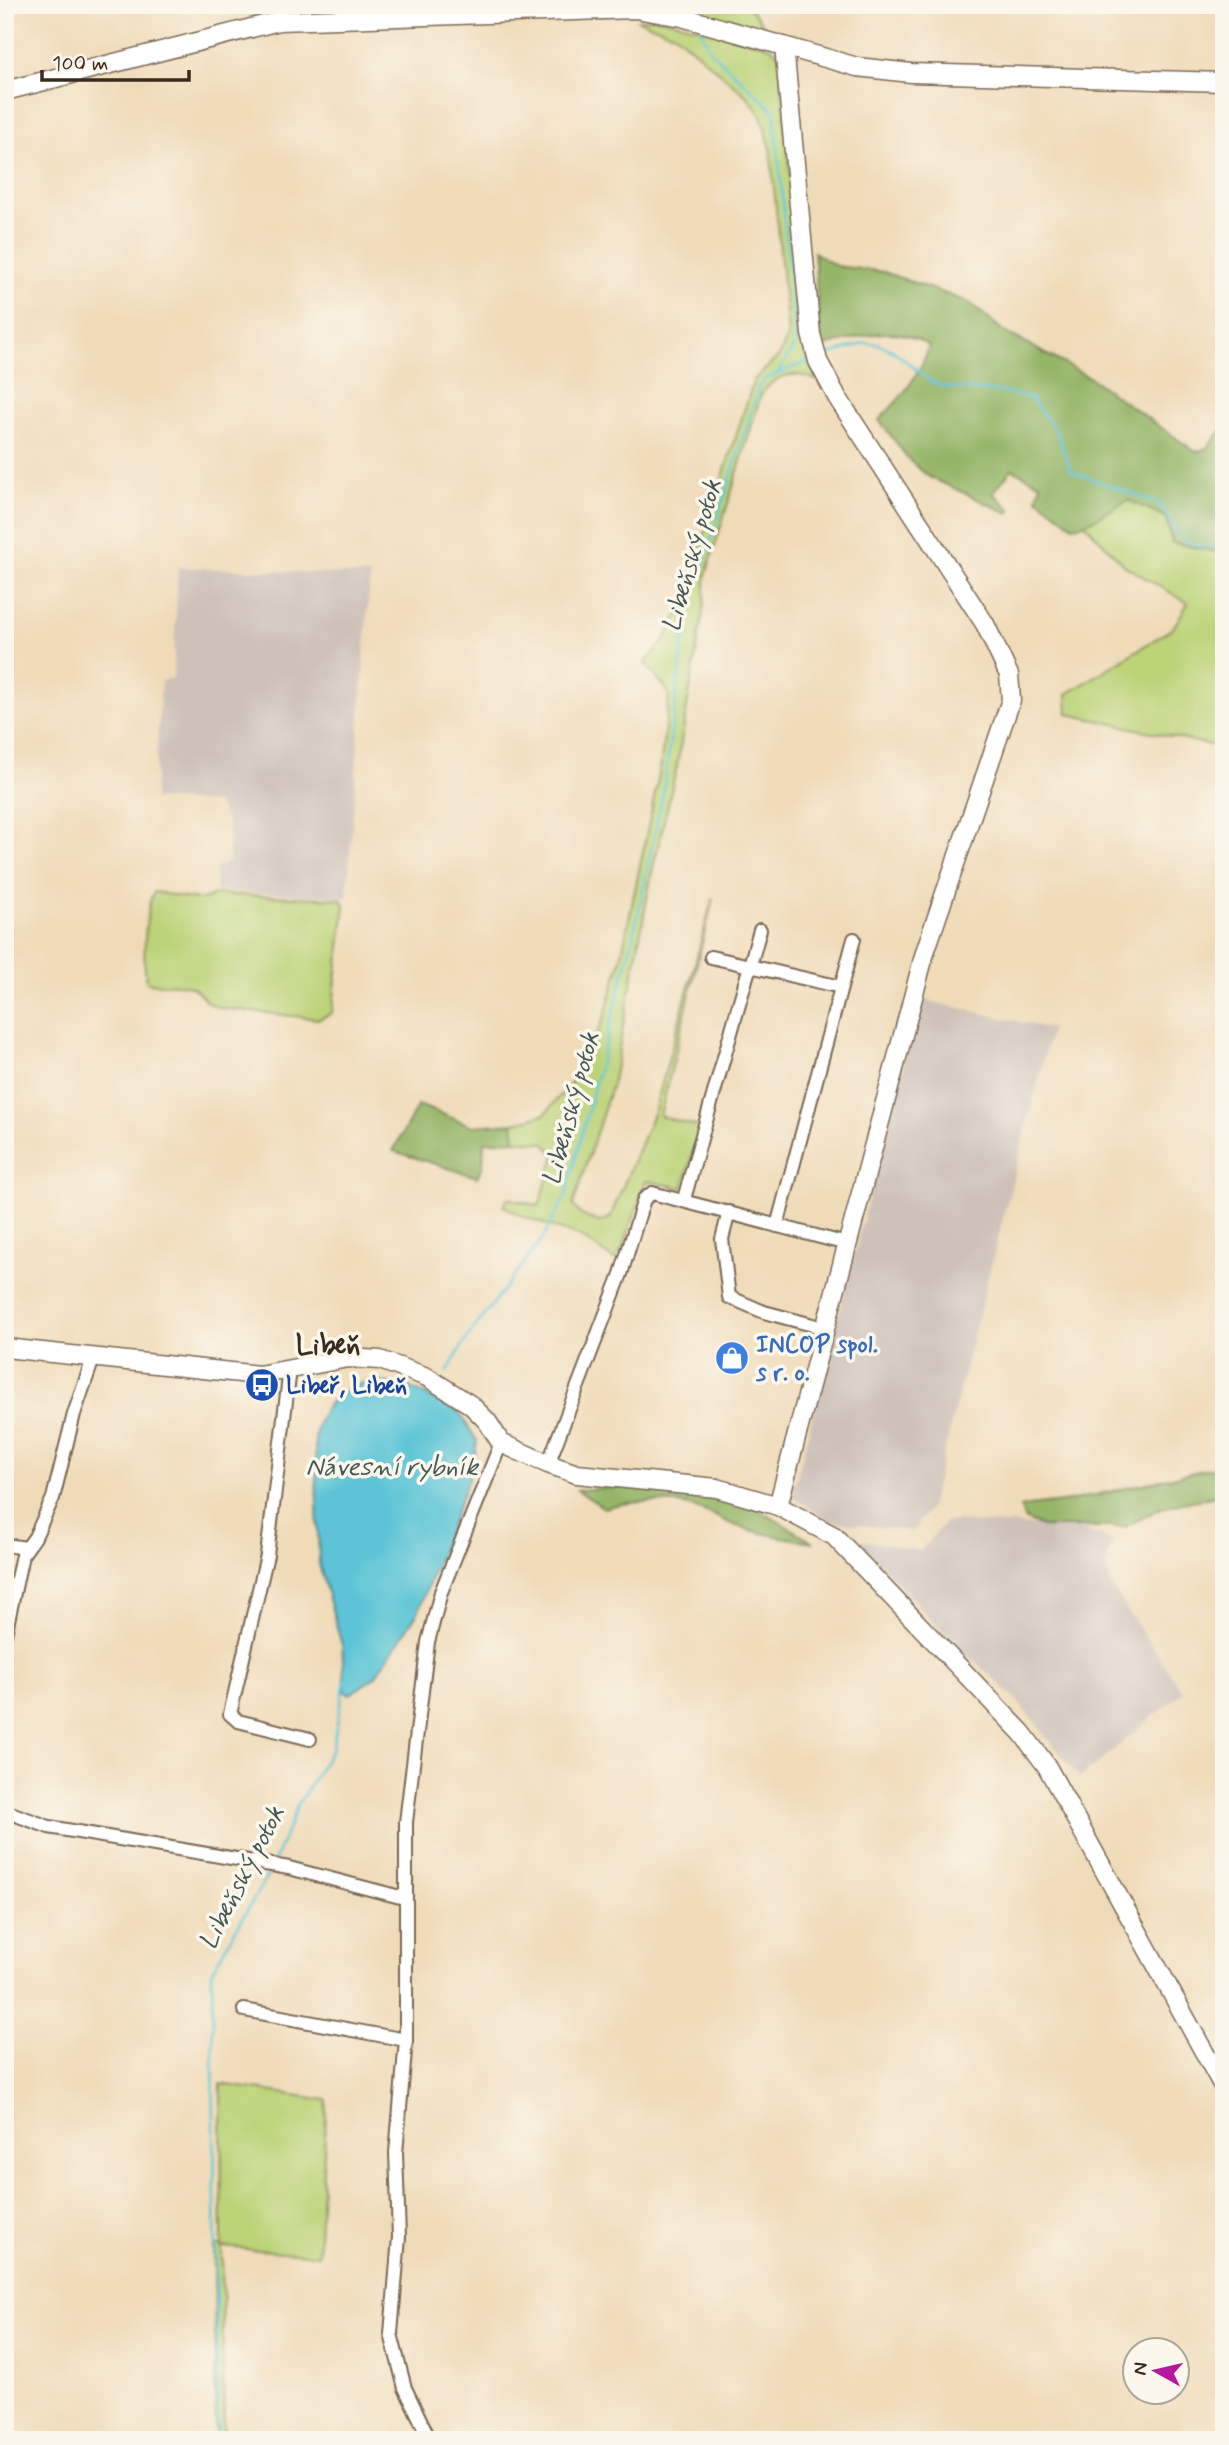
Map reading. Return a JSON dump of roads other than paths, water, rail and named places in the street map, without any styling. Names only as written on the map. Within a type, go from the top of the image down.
[{"type":"street","points":[[5,90],[279,21],[635,9],[698,22],[856,67],[911,73],[1224,82]]},
{"type":"street","points":[[778,1506],[925,952],[1011,700],[1009,675],[990,632],[844,408],[817,356],[784,46]]},
{"type":"street","points":[[684,1199],[760,929]]},
{"type":"street","points":[[777,1226],[854,939]]},
{"type":"street","points":[[711,957],[841,987]]},
{"type":"street","points":[[548,1464],[621,1274],[644,1199],[652,1193],[684,1199],[847,1244]]},
{"type":"street","points":[[729,1212],[722,1239],[729,1297],[764,1311],[824,1328]]},
{"type":"street","points":[[5,1348],[228,1374],[259,1375],[348,1357],[380,1360],[428,1377],[471,1405],[487,1421],[501,1443],[548,1464],[577,1474],[717,1488],[778,1506],[834,1536],[1022,1733],[1046,1765],[1224,2088]]},
{"type":"street","points":[[5,1635],[22,1555],[53,1498],[74,1414],[93,1359]]},
{"type":"street","points":[[290,1369],[267,1555],[230,1714],[238,1721],[310,1739]]},
{"type":"street","points":[[430,2440],[405,2388],[392,2348],[391,2334],[399,2237],[396,2153],[406,2039],[406,1822],[428,1642],[441,1592],[501,1443]]},
{"type":"street","points":[[5,1545],[27,1548]]},
{"type":"street","points":[[5,1811],[49,1827],[289,1868],[404,1898]]},
{"type":"street","points":[[244,2010],[406,2039]]},
{"type":"water","name":"Návesní rybník","points":[[368,1381],[406,1385],[459,1412],[477,1441],[473,1467],[418,1612],[375,1677],[350,1694],[345,1691],[342,1645],[319,1564],[315,1439],[321,1417],[332,1401]]},
{"type":"waterway","points":[[700,29],[710,50],[774,111],[796,343],[777,374]]},
{"type":"waterway","name":"Libeňský potok","points":[[824,356],[866,343],[878,344],[895,352],[930,381],[944,387],[1003,392],[1030,398],[1056,430],[1071,471],[1160,504],[1178,533],[1190,543],[1224,547]]},
{"type":"waterway","name":"Libeňský potok","points":[[447,1372],[467,1338],[543,1238],[566,1195],[633,938],[663,793],[687,616],[759,387],[763,380],[811,360]]},
{"type":"waterway","name":"Libeňský potok","points":[[274,1862],[297,1806],[332,1749],[345,1681]]},
{"type":"waterway","name":"Libeňský potok","points":[[218,2440],[212,1970],[272,1868]]},
{"type":"place","name":"INCOP spol. s r. o.","points":[[732,1358]]},
{"type":"place","name":"Libeř, Libeň","points":[[262,1385]]},
{"type":"district","name":"Libeň","points":[[328,1344]]}]
